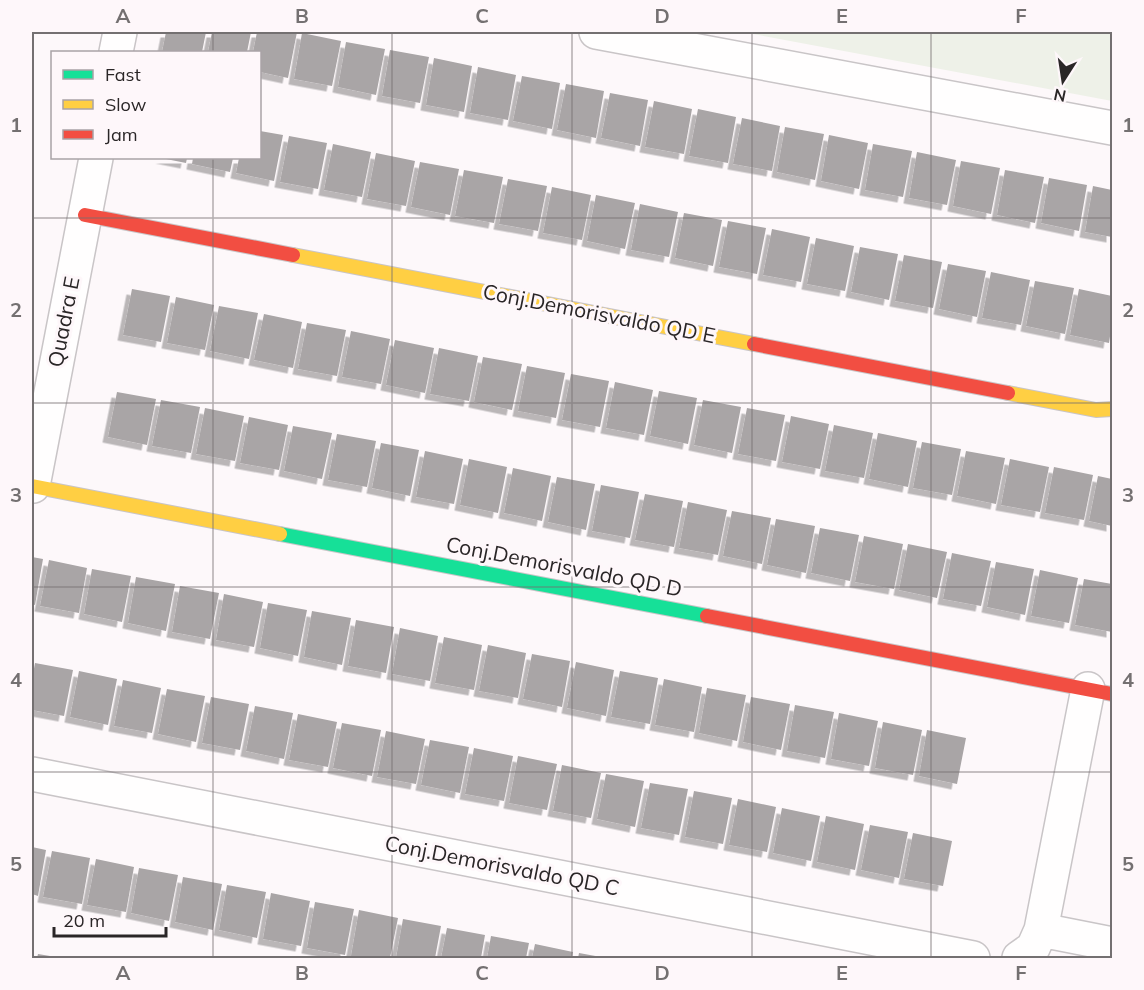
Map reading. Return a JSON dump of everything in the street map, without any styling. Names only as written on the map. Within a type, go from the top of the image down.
[{"type":"street","points":[[116,51],[120,32]]},
{"type":"street","points":[[596,32],[1113,128]]},
{"type":"street","name":"Quadra E","points":[[32,486],[96,159]]},
{"type":"street","name":"Conj.Demorisvaldo QD E","points":[[85,215],[1096,410],[1113,409]]},
{"type":"street","name":"Conj.Demorisvaldo QD D","points":[[32,486],[1100,691]]},
{"type":"street","points":[[1019,958],[1033,948],[1041,930],[1100,691]]},
{"type":"street","name":"Conj.Demorisvaldo QD C","points":[[32,774],[973,958]]},
{"type":"street","points":[[1041,930],[1113,944]]},
{"type":"shaded area","points":[[742,32],[1112,32],[1112,101]]},
{"type":"building","points":[[166,32],[206,32],[202,51],[162,51]]},
{"type":"building","points":[[212,32],[251,32],[247,51],[208,51]]},
{"type":"building","points":[[257,32],[297,32],[288,78],[261,72],[261,51],[253,51]]},
{"type":"building","points":[[302,33],[341,41],[332,86],[294,79]]},
{"type":"building","points":[[346,42],[385,49],[376,95],[338,87]]},
{"type":"building","points":[[390,50],[429,57],[420,103],[382,96]]},
{"type":"building","points":[[434,58],[472,66],[464,112],[426,105]]},
{"type":"building","points":[[478,67],[516,75],[508,120],[470,113]]},
{"type":"building","points":[[522,76],[560,83],[552,129],[513,121]]},
{"type":"building","points":[[566,84],[604,91],[596,138],[557,130]]},
{"type":"building","points":[[610,93],[648,100],[640,146],[601,138]]},
{"type":"building","points":[[654,101],[692,109],[684,154],[645,147]]},
{"type":"building","points":[[698,109],[736,117],[728,163],[689,156]]},
{"type":"building","points":[[742,118],[780,126],[772,171],[733,164]]},
{"type":"building","points":[[785,127],[824,134],[815,180],[777,172]]},
{"type":"building","points":[[261,131],[283,135],[274,181],[236,173],[239,159],[261,159]]},
{"type":"building","points":[[829,135],[868,143],[859,189],[821,181]]},
{"type":"building","points":[[289,136],[327,143],[318,189],[280,182]]},
{"type":"building","points":[[333,144],[371,152],[362,197],[324,190]]},
{"type":"building","points":[[873,144],[912,151],[903,197],[865,190]]},
{"type":"building","points":[[917,152],[956,160],[947,205],[909,198]]},
{"type":"building","points":[[376,153],[415,161],[406,206],[367,199]]},
{"type":"building","points":[[166,159],[187,159],[186,163]]},
{"type":"building","points":[[193,159],[233,159],[230,172],[192,164]]},
{"type":"building","points":[[961,161],[1000,168],[991,214],[953,206]]},
{"type":"building","points":[[420,162],[459,169],[450,215],[411,207]]},
{"type":"building","points":[[464,170],[503,177],[494,223],[455,216]]},
{"type":"building","points":[[1005,170],[1044,177],[1035,223],[997,215]]},
{"type":"building","points":[[1049,178],[1087,185],[1079,231],[1041,223]]},
{"type":"building","points":[[508,179],[547,186],[538,231],[499,224]]},
{"type":"building","points":[[1093,186],[1112,190],[1112,237],[1085,232]]},
{"type":"building","points":[[552,187],[591,195],[582,240],[543,233]]},
{"type":"building","points":[[596,195],[635,203],[625,249],[587,241]]},
{"type":"building","points":[[640,204],[678,212],[669,257],[631,250]]},
{"type":"building","points":[[684,213],[722,220],[713,266],[675,258]]},
{"type":"building","points":[[728,221],[766,228],[757,274],[719,267]]},
{"type":"building","points":[[772,229],[810,237],[801,282],[763,275]]},
{"type":"building","points":[[816,238],[854,246],[845,291],[807,284]]},
{"type":"building","points":[[860,247],[898,254],[889,300],[851,292]]},
{"type":"building","points":[[904,255],[942,262],[933,308],[895,301]]},
{"type":"building","points":[[948,264],[986,271],[977,317],[939,309]]},
{"type":"building","points":[[991,272],[1030,280],[1021,325],[982,318]]},
{"type":"building","points":[[1035,281],[1074,288],[1065,334],[1026,326]]},
{"type":"building","points":[[132,289],[170,296],[161,342],[123,335]]},
{"type":"building","points":[[1079,289],[1112,296],[1109,343],[1070,335]]},
{"type":"building","points":[[176,297],[214,305],[205,350],[167,343]]},
{"type":"building","points":[[219,306],[258,313],[249,359],[210,351]]},
{"type":"building","points":[[264,314],[302,322],[293,368],[254,360]]},
{"type":"building","points":[[307,323],[346,330],[337,376],[298,369]]},
{"type":"building","points":[[351,331],[390,339],[381,384],[342,377]]},
{"type":"building","points":[[395,340],[434,348],[425,393],[386,385]]},
{"type":"building","points":[[439,348],[478,356],[469,401],[430,394]]},
{"type":"building","points":[[483,357],[522,364],[512,410],[474,402]]},
{"type":"building","points":[[527,366],[565,373],[556,418],[518,411]]},
{"type":"building","points":[[571,374],[609,381],[600,427],[562,420]]},
{"type":"building","points":[[615,382],[653,390],[644,435],[606,428]]},
{"type":"building","points":[[659,391],[697,398],[688,444],[650,436]]},
{"type":"building","points":[[117,392],[156,399],[147,445],[108,437]]},
{"type":"building","points":[[161,400],[200,407],[191,453],[152,446]]},
{"type":"building","points":[[703,400],[741,407],[732,453],[694,445]]},
{"type":"building","points":[[205,408],[244,416],[235,461],[196,454]]},
{"type":"building","points":[[747,408],[785,415],[776,461],[738,454]]},
{"type":"building","points":[[791,416],[829,424],[820,469],[782,462]]},
{"type":"building","points":[[249,417],[288,425],[279,470],[240,463]]},
{"type":"building","points":[[834,425],[873,433],[864,478],[825,471]]},
{"type":"building","points":[[293,426],[332,433],[322,479],[284,471]]},
{"type":"building","points":[[878,433],[917,441],[908,487],[869,479]]},
{"type":"building","points":[[337,434],[376,441],[367,487],[328,480]]},
{"type":"building","points":[[922,442],[961,449],[952,495],[913,488]]},
{"type":"building","points":[[381,443],[419,450],[410,496],[372,488]]},
{"type":"building","points":[[425,451],[463,459],[454,504],[416,497]]},
{"type":"building","points":[[966,451],[1005,458],[996,504],[957,496]]},
{"type":"building","points":[[469,459],[507,467],[498,513],[460,505]]},
{"type":"building","points":[[1010,459],[1049,467],[1040,512],[1001,505]]},
{"type":"building","points":[[1054,467],[1093,475],[1084,520],[1045,513]]},
{"type":"building","points":[[513,468],[551,476],[542,521],[504,513]]},
{"type":"building","points":[[1098,476],[1112,479],[1112,526],[1089,521]]},
{"type":"building","points":[[557,477],[595,484],[586,530],[548,522]]},
{"type":"building","points":[[601,485],[639,492],[630,538],[592,531]]},
{"type":"building","points":[[645,494],[683,501],[674,547],[635,540]]},
{"type":"building","points":[[688,502],[727,510],[718,555],[679,548]]},
{"type":"building","points":[[732,511],[771,518],[762,564],[723,556]]},
{"type":"building","points":[[776,519],[815,526],[806,573],[767,565]]},
{"type":"building","points":[[820,528],[859,535],[850,581],[811,573]]},
{"type":"building","points":[[864,536],[903,544],[894,589],[855,582]]},
{"type":"building","points":[[908,544],[947,552],[937,598],[899,590]]},
{"type":"building","points":[[952,553],[991,561],[981,606],[943,599]]},
{"type":"building","points":[[32,557],[43,559],[35,605],[32,604]]},
{"type":"building","points":[[49,560],[87,568],[79,613],[40,606]]},
{"type":"building","points":[[996,562],[1034,569],[1025,615],[987,607]]},
{"type":"building","points":[[92,569],[131,576],[122,622],[84,614]]},
{"type":"building","points":[[1040,570],[1078,578],[1069,623],[1031,616]]},
{"type":"building","points":[[136,577],[175,584],[166,631],[128,623]]},
{"type":"building","points":[[1084,579],[1112,584],[1112,632],[1075,625]]},
{"type":"building","points":[[180,586],[219,593],[210,639],[172,632]]},
{"type":"building","points":[[224,594],[263,602],[254,647],[216,640]]},
{"type":"building","points":[[268,603],[307,610],[298,656],[260,648]]},
{"type":"building","points":[[312,611],[351,618],[342,665],[304,657]]},
{"type":"building","points":[[356,620],[394,627],[386,673],[348,666]]},
{"type":"building","points":[[400,628],[438,636],[430,681],[392,674]]},
{"type":"building","points":[[444,637],[482,645],[474,690],[435,683]]},
{"type":"building","points":[[488,645],[526,653],[518,698],[479,691]]},
{"type":"building","points":[[532,654],[570,661],[562,707],[523,699]]},
{"type":"building","points":[[576,662],[614,670],[606,716],[567,708]]},
{"type":"building","points":[[35,663],[73,670],[64,716],[32,710],[32,680]]},
{"type":"building","points":[[79,671],[117,679],[108,725],[70,717]]},
{"type":"building","points":[[620,671],[658,678],[650,724],[611,717]]},
{"type":"building","points":[[664,679],[702,687],[694,732],[655,725]]},
{"type":"building","points":[[123,680],[161,688],[152,733],[114,726]]},
{"type":"building","points":[[707,688],[746,695],[737,741],[699,733]]},
{"type":"building","points":[[167,689],[205,696],[196,742],[158,734]]},
{"type":"building","points":[[211,697],[249,704],[240,750],[202,743]]},
{"type":"building","points":[[751,697],[790,704],[781,750],[743,742]]},
{"type":"building","points":[[795,705],[834,712],[825,758],[787,751]]},
{"type":"building","points":[[255,706],[293,713],[284,759],[246,751]]},
{"type":"building","points":[[839,713],[878,721],[869,766],[831,759]]},
{"type":"building","points":[[298,714],[337,722],[328,767],[289,760]]},
{"type":"building","points":[[883,722],[922,730],[913,775],[875,768]]},
{"type":"building","points":[[342,723],[381,730],[372,776],[333,768]]},
{"type":"building","points":[[927,730],[966,738],[957,784],[919,776]]},
{"type":"building","points":[[386,731],[425,739],[416,784],[377,777]]},
{"type":"building","points":[[430,740],[469,747],[460,793],[421,785]]},
{"type":"building","points":[[474,748],[513,756],[504,801],[465,794]]},
{"type":"building","points":[[518,756],[557,764],[547,810],[509,803]]},
{"type":"building","points":[[562,765],[601,773],[591,818],[553,811]]},
{"type":"building","points":[[606,774],[644,781],[635,827],[597,819]]},
{"type":"building","points":[[650,783],[688,789],[679,835],[641,828]]},
{"type":"building","points":[[694,791],[732,798],[723,844],[685,837]]},
{"type":"building","points":[[738,799],[776,807],[767,852],[729,845]]},
{"type":"building","points":[[782,808],[820,816],[811,861],[773,853]]},
{"type":"building","points":[[826,816],[864,824],[855,870],[817,862]]},
{"type":"building","points":[[870,825],[908,832],[899,878],[861,870]]},
{"type":"building","points":[[913,833],[952,841],[943,886],[904,879]]},
{"type":"building","points":[[32,847],[46,850],[38,896],[32,894]]},
{"type":"building","points":[[52,851],[90,858],[82,904],[43,897]]},
{"type":"building","points":[[96,859],[134,867],[126,912],[87,905]]},
{"type":"building","points":[[139,868],[178,875],[169,921],[131,913]]},
{"type":"building","points":[[183,877],[222,884],[213,930],[175,922]]},
{"type":"building","points":[[227,885],[266,892],[257,938],[219,930]]},
{"type":"building","points":[[271,893],[310,901],[301,946],[263,939]]},
{"type":"building","points":[[315,902],[354,909],[345,955],[307,948]]},
{"type":"building","points":[[359,910],[398,918],[390,958],[351,956]]},
{"type":"building","points":[[403,919],[441,926],[435,958],[396,958]]},
{"type":"building","points":[[447,928],[485,935],[481,958],[441,958]]},
{"type":"building","points":[[491,936],[529,943],[526,958],[487,958]]},
{"type":"building","points":[[535,944],[573,952],[572,958],[532,958]]},
{"type":"building","points":[[579,953],[601,957],[601,958],[578,958]]},
{"type":"building","points":[[38,954],[56,957],[56,958],[37,958]]},
{"type":"traffic: fast","points":[[280,534],[707,616]]},
{"type":"traffic: slow","points":[[293,255],[754,344]]},
{"type":"traffic: slow","points":[[1008,393],[1096,410],[1112,409]]},
{"type":"traffic: slow","points":[[32,486],[280,534]]},
{"type":"traffic: jam","points":[[85,215],[293,255]]},
{"type":"traffic: jam","points":[[754,344],[1008,393]]},
{"type":"traffic: jam","points":[[707,616],[1112,694]]}]
